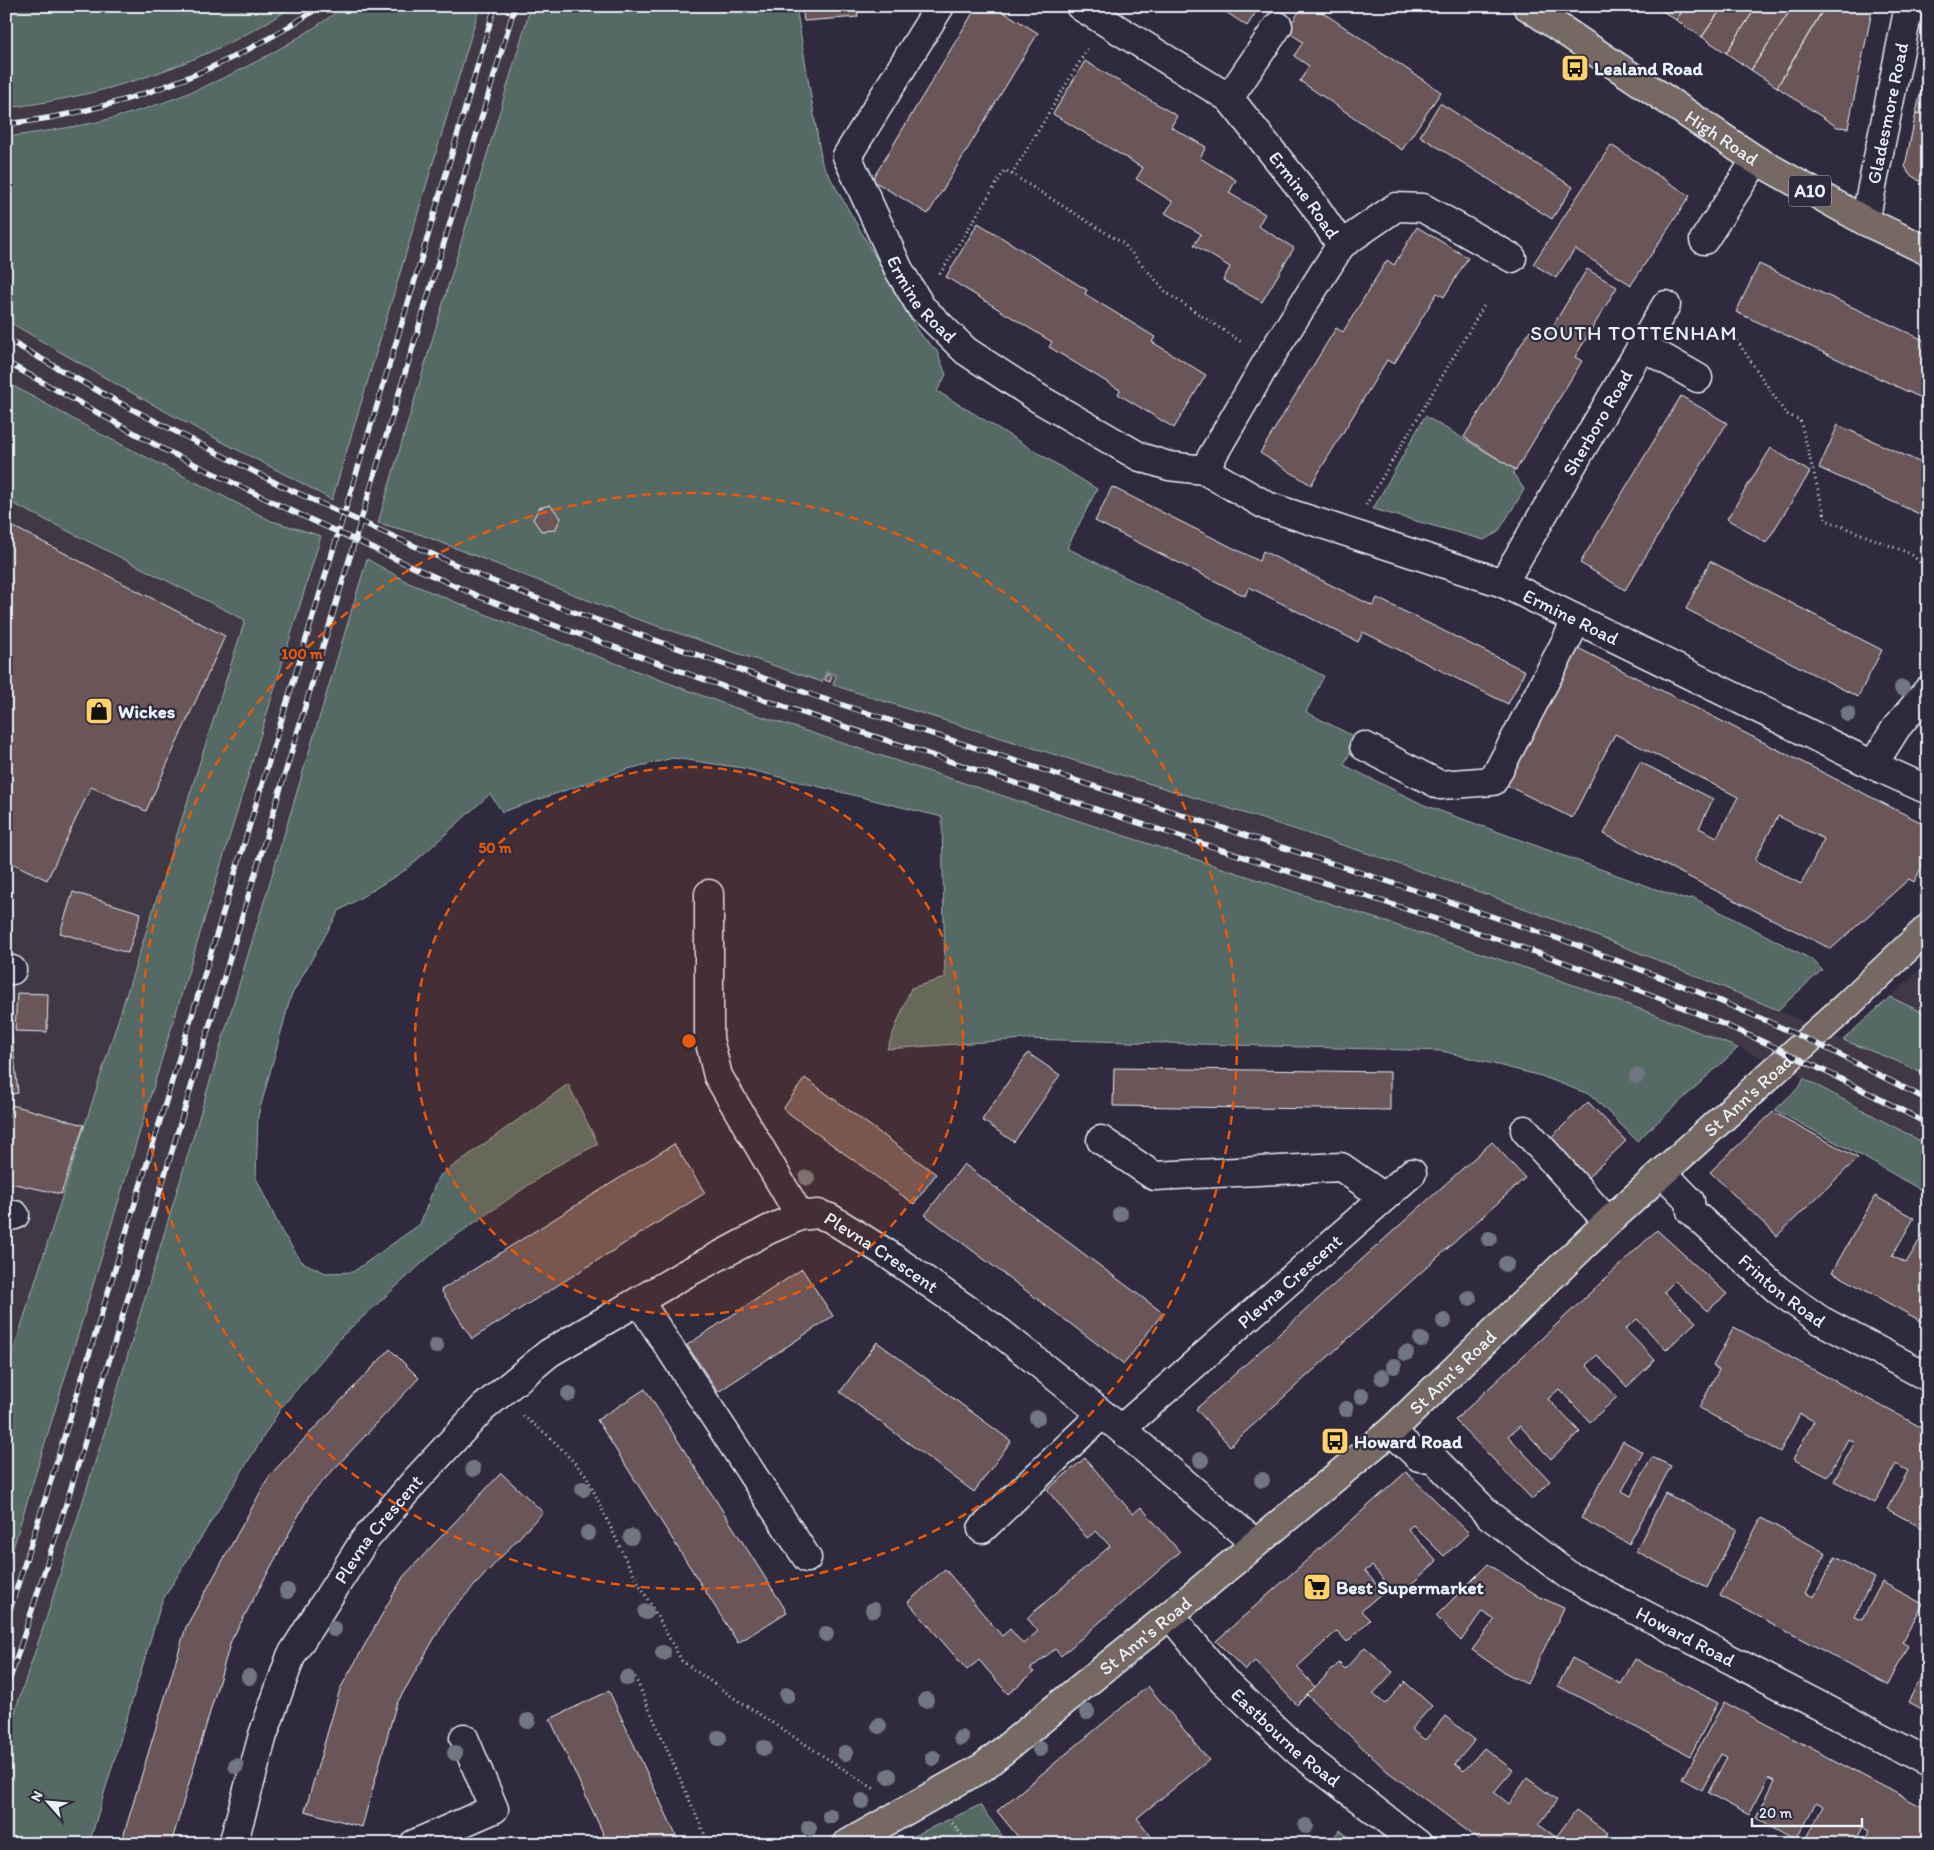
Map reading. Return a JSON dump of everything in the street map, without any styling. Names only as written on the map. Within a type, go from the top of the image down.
[{"type":"main road","name":"High Road","points":[[1539,10],[1756,160],[1865,221],[1928,251]]},
{"type":"main road","name":"St Ann's Road","points":[[847,1844],[983,1767],[1170,1615],[1391,1431],[1608,1222],[1846,1006],[1928,928]]},
{"type":"street","name":"Ermine Road","points":[[940,6],[847,156],[899,270],[921,307],[966,351],[1041,400],[1140,457],[1169,466],[1204,470],[1267,506],[1503,583],[1873,765],[1928,790]]},
{"type":"street","name":"Ermine Road","points":[[1080,6],[1229,98],[1312,202],[1342,245],[1268,360],[1204,470]]},
{"type":"street","name":"Gladesmore Road","points":[[1865,221],[1909,6]]},
{"type":"street","points":[[1229,98],[1278,26]]},
{"type":"street","points":[[1704,240],[1756,160]]},
{"type":"street","points":[[1342,245],[1396,208],[1423,208],[1512,258]]},
{"type":"street","name":"Sherboro Road","points":[[1503,583],[1666,305]]},
{"type":"street","points":[[1642,346],[1698,378]]},
{"type":"street","points":[[1364,746],[1440,785],[1493,781],[1577,620]]},
{"type":"street","points":[[1873,765],[1896,728],[1928,690]]},
{"type":"street","points":[[709,894],[708,1039],[718,1076],[800,1216]]},
{"type":"street","points":[[1525,1130],[1608,1222]]},
{"type":"street","points":[[1101,1140],[1154,1176],[1342,1168],[1384,1198]]},
{"type":"street","name":"Plevna Crescent","points":[[982,1529],[1412,1173]]},
{"type":"street","name":"Frinton Road","points":[[1663,1173],[1690,1201],[1691,1211],[1778,1290],[1820,1320],[1928,1377]]},
{"type":"street","name":"Plevna Crescent","points":[[233,1844],[263,1735],[291,1656],[364,1541],[416,1480],[483,1408],[549,1353],[685,1274],[800,1216],[818,1214],[830,1218],[886,1253],[1001,1333],[1112,1422],[1255,1543]]},
{"type":"street","points":[[639,1301],[808,1558]]},
{"type":"street","name":"Howard Road","points":[[1391,1431],[1419,1457],[1433,1458],[1489,1515],[1568,1575],[1928,1762]]},
{"type":"street","name":"Eastbourne Road","points":[[1170,1615],[1223,1680],[1299,1752],[1418,1844]]},
{"type":"street","points":[[414,1844],[494,1809],[464,1738]]},
{"type":"path","points":[[1012,174],[1104,21]]},
{"type":"path","points":[[921,307],[1005,170],[1124,244],[1167,294],[1268,360]]},
{"type":"path","points":[[1349,533],[1485,304]]},
{"type":"path","points":[[1734,336],[1786,414],[1800,420],[1826,520],[1911,554],[1928,570]]},
{"type":"path","points":[[497,1396],[550,1436],[586,1475],[624,1558],[682,1661],[734,1698],[908,1810]]},
{"type":"path","points":[[635,1677],[709,1844]]},
{"type":"shaded area","points":[[294,6],[345,6],[280,49],[224,78],[154,104],[98,121],[6,137],[6,108],[46,104],[123,85],[192,59],[247,35]]},
{"type":"shaded area","points":[[480,6],[531,6],[381,516],[516,573],[628,616],[822,681],[826,672],[836,675],[834,685],[1319,838],[1450,881],[1571,925],[1778,1010],[1928,1076],[1928,1145],[1803,1078],[1738,1047],[1529,969],[730,706],[490,616],[366,564],[106,1427],[46,1619],[6,1738],[6,1571],[319,542],[186,478],[6,382],[6,320],[196,428],[333,495]]},
{"type":"shaded area","points":[[6,500],[245,620],[6,1374]]},
{"type":"shaded area","points":[[1928,963],[1928,1015],[1890,997]]},
{"type":"green space","points":[[6,6],[294,6],[227,44],[156,74],[82,95],[6,108]]},
{"type":"green space","points":[[345,6],[480,6],[332,500],[147,401],[6,320],[6,137],[97,122],[163,103],[258,61],[317,26]]},
{"type":"green space","points":[[531,6],[796,6],[822,163],[918,332],[937,351],[946,375],[937,391],[1097,489],[1067,548],[1324,676],[1306,712],[1357,738],[1344,765],[1424,805],[1683,899],[1694,898],[1813,960],[1822,970],[1778,1010],[1574,927],[1451,882],[1297,830],[833,685],[836,675],[826,672],[822,682],[628,616],[422,535],[378,523]]},
{"type":"green space","points":[[6,382],[99,433],[272,521],[321,536],[6,1571],[6,1374],[245,620],[6,500]]},
{"type":"green space","points":[[1425,416],[1515,469],[1513,473],[1524,489],[1498,532],[1484,540],[1373,509]]},
{"type":"green space","points":[[367,559],[409,583],[490,616],[730,706],[1529,969],[1651,1013],[1738,1048],[1637,1141],[1591,1095],[1541,1076],[1442,1051],[1026,1039],[887,1049],[911,988],[945,978],[942,817],[743,768],[673,758],[628,769],[502,812],[490,794],[407,869],[339,911],[291,996],[258,1116],[256,1178],[282,1232],[302,1262],[326,1273],[353,1272],[420,1224],[438,1177],[568,1084],[598,1144],[556,1166],[441,1246],[342,1336],[281,1408],[162,1601],[89,1844],[6,1844],[6,1738],[46,1619],[106,1427]]},
{"type":"green space","points":[[1890,997],[1928,1015],[1928,1076],[1843,1040]]},
{"type":"green space","points":[[1803,1078],[1928,1145],[1928,1194],[1775,1110],[1801,1085]]},
{"type":"green space","points":[[980,1805],[1008,1844],[896,1844]]},
{"type":"green space","points":[[1340,1830],[1357,1844],[1326,1844]]},
{"type":"building","points":[[802,6],[857,6],[858,17],[804,21]]},
{"type":"building","points":[[977,6],[994,6],[1038,33],[928,214],[872,180]]},
{"type":"building","points":[[1217,6],[1260,6],[1247,26]]},
{"type":"building","points":[[1303,6],[1313,6],[1441,92],[1402,150],[1300,81],[1309,66],[1294,56],[1303,42],[1286,31]]},
{"type":"building","points":[[1655,6],[1686,6],[1676,20]]},
{"type":"building","points":[[1686,6],[1723,6],[1702,37],[1676,20]]},
{"type":"building","points":[[1723,6],[1757,6],[1726,53],[1702,37]]},
{"type":"building","points":[[1757,6],[1793,6],[1751,70],[1726,53]]},
{"type":"building","points":[[1793,6],[1817,6],[1823,10],[1777,87],[1751,70]]},
{"type":"building","points":[[1825,6],[1873,6],[1848,128],[1837,127],[1777,87]]},
{"type":"building","points":[[1928,60],[1928,115],[1916,113]]},
{"type":"building","points":[[1085,61],[1177,116],[1171,127],[1206,147],[1200,158],[1236,180],[1229,193],[1265,214],[1258,226],[1294,248],[1262,302],[1223,280],[1230,267],[1194,245],[1201,234],[1165,213],[1173,202],[1136,179],[1143,168],[1053,114]]},
{"type":"building","points":[[1440,103],[1573,187],[1552,219],[1420,136]]},
{"type":"building","points":[[1916,113],[1928,115],[1928,175],[1924,184],[1909,174],[1905,166]]},
{"type":"building","points":[[1611,145],[1690,196],[1631,285],[1575,249],[1556,278],[1533,264]]},
{"type":"building","points":[[978,223],[1087,290],[1085,294],[1155,337],[1152,342],[1206,375],[1174,428],[1118,394],[1120,390],[1049,347],[1052,342],[946,277]]},
{"type":"building","points":[[1417,227],[1468,258],[1444,297],[1437,293],[1394,364],[1387,360],[1311,485],[1260,453],[1336,328],[1343,332],[1387,260],[1394,265]]},
{"type":"building","points":[[1759,264],[1928,342],[1928,401],[1736,312]]},
{"type":"building","points":[[1587,269],[1617,287],[1575,357],[1582,361],[1516,470],[1464,437],[1530,330],[1545,339]]},
{"type":"building","points":[[1681,396],[1727,423],[1625,590],[1580,563]]},
{"type":"building","points":[[1838,425],[1928,466],[1928,518],[1819,468]]},
{"type":"building","points":[[1771,448],[1810,472],[1766,543],[1727,519]]},
{"type":"building","points":[[1112,487],[1259,561],[1263,551],[1373,606],[1377,598],[1525,671],[1508,704],[1363,632],[1358,642],[1249,587],[1245,596],[1095,521]]},
{"type":"building","points":[[550,505],[561,518],[555,530],[541,531],[533,519],[539,508]]},
{"type":"building","name":"Wickes","points":[[6,523],[225,636],[146,811],[91,787],[47,880],[6,860]]},
{"type":"building","points":[[1710,561],[1882,650],[1858,697],[1686,609]]},
{"type":"building","points":[[1572,645],[1928,826],[1928,855],[1914,882],[1909,879],[1831,949],[1604,834],[1640,762],[1713,799],[1699,828],[1717,837],[1738,797],[1615,734],[1572,818],[1502,783]],"holes":[[[1778,816],[1824,839],[1801,884],[1755,860]]]},
{"type":"building","points":[[827,674],[832,676],[830,682],[825,680]]},
{"type":"building","points":[[73,892],[141,913],[128,953],[60,933]]},
{"type":"building","points":[[17,993],[48,994],[47,1032],[15,1031]]},
{"type":"building","points":[[6,998],[8,998],[18,1093],[6,1095]]},
{"type":"building","points":[[1028,1053],[1060,1075],[1014,1142],[982,1120]]},
{"type":"building","points":[[1114,1068],[1390,1072],[1390,1110],[1113,1106]]},
{"type":"building","points":[[805,1078],[936,1174],[914,1204],[783,1109]]},
{"type":"building","points":[[1588,1102],[1626,1141],[1584,1181],[1546,1142]]},
{"type":"building","points":[[12,1105],[84,1125],[61,1194],[6,1182],[6,1126]]},
{"type":"building","points":[[1773,1112],[1858,1158],[1777,1236],[1710,1172]]},
{"type":"building","points":[[1492,1142],[1525,1178],[1230,1446],[1196,1409]]},
{"type":"building","points":[[674,1144],[705,1193],[472,1339],[441,1290]]},
{"type":"building","points":[[964,1164],[1163,1313],[1124,1364],[925,1215]]},
{"type":"building","points":[[1875,1196],[1914,1218],[1892,1256],[1906,1263],[1928,1226],[1928,1325],[1832,1272]]},
{"type":"building","points":[[1657,1230],[1727,1294],[1707,1311],[1675,1281],[1664,1292],[1696,1322],[1666,1350],[1637,1319],[1625,1329],[1655,1360],[1627,1387],[1597,1355],[1586,1365],[1617,1397],[1590,1422],[1559,1389],[1548,1399],[1580,1432],[1551,1459],[1520,1426],[1508,1436],[1550,1481],[1532,1499],[1455,1420]]},
{"type":"building","points":[[802,1269],[833,1316],[718,1392],[687,1345]]},
{"type":"building","points":[[1734,1327],[1928,1431],[1928,1518],[1922,1528],[1887,1509],[1908,1471],[1896,1464],[1875,1503],[1834,1481],[1855,1442],[1848,1439],[1828,1477],[1793,1459],[1814,1421],[1800,1414],[1780,1452],[1699,1408],[1719,1370],[1713,1366]]},
{"type":"building","points":[[877,1342],[1011,1441],[974,1492],[840,1392]]},
{"type":"building","points":[[390,1349],[419,1378],[309,1496],[231,1641],[171,1844],[121,1844],[186,1627],[270,1475]]},
{"type":"building","points":[[645,1389],[787,1612],[738,1643],[597,1420]]},
{"type":"building","points":[[1623,1441],[1643,1452],[1622,1491],[1631,1496],[1652,1457],[1671,1466],[1629,1544],[1581,1518]]},
{"type":"building","points":[[1085,1458],[1133,1514],[1141,1507],[1180,1552],[1061,1656],[1055,1649],[1030,1669],[1034,1672],[1008,1694],[979,1660],[967,1670],[908,1602],[945,1569],[1002,1636],[1010,1629],[1023,1644],[1038,1631],[1027,1618],[1110,1546],[1096,1531],[1087,1538],[1047,1490]]},
{"type":"building","points":[[1406,1472],[1469,1533],[1444,1556],[1413,1525],[1408,1529],[1437,1561],[1398,1596],[1372,1566],[1365,1571],[1383,1592],[1361,1611],[1370,1620],[1347,1642],[1337,1631],[1297,1667],[1315,1687],[1297,1705],[1255,1661],[1245,1670],[1216,1641]]},
{"type":"building","points":[[501,1473],[543,1512],[449,1613],[396,1705],[362,1827],[305,1811],[340,1689],[403,1577]]},
{"type":"building","points":[[1665,1493],[1737,1529],[1707,1588],[1636,1551]]},
{"type":"building","points":[[1761,1518],[1826,1553],[1805,1593],[1814,1597],[1835,1557],[1874,1578],[1854,1617],[1862,1620],[1882,1582],[1923,1604],[1902,1642],[1908,1646],[1888,1685],[1720,1596]]},
{"type":"building","points":[[1488,1564],[1540,1597],[1564,1608],[1527,1684],[1502,1671],[1472,1650],[1495,1619],[1482,1611],[1461,1641],[1436,1616]]},
{"type":"building","points":[[1365,1647],[1393,1672],[1373,1694],[1385,1704],[1405,1682],[1432,1706],[1411,1729],[1425,1740],[1445,1716],[1475,1740],[1455,1764],[1464,1771],[1484,1748],[1513,1770],[1494,1792],[1509,1804],[1527,1778],[1557,1800],[1539,1825],[1556,1837],[1576,1810],[1608,1833],[1600,1844],[1485,1844],[1387,1771],[1307,1695],[1339,1663],[1345,1669]]},
{"type":"building","points":[[1572,1658],[1621,1684],[1635,1659],[1718,1703],[1690,1756],[1558,1686]]},
{"type":"building","points":[[1928,1667],[1928,1713],[1908,1702]]},
{"type":"building","points":[[1148,1686],[1209,1760],[1137,1818],[1157,1844],[1024,1844],[997,1811]]},
{"type":"building","points":[[609,1691],[680,1844],[608,1844],[550,1719]]},
{"type":"building","points":[[1724,1702],[1928,1810],[1928,1844],[1863,1844],[1870,1831],[1863,1827],[1854,1844],[1804,1844],[1823,1806],[1816,1802],[1796,1840],[1756,1818],[1775,1781],[1769,1778],[1749,1815],[1708,1793],[1727,1757],[1721,1754],[1702,1790],[1682,1779]]},
{"type":"building","points":[[525,1839],[527,1844],[514,1844]]},
{"type":"railway","points":[[6,124],[48,118],[89,109],[171,84],[210,68],[248,49],[285,29],[321,6]]},
{"type":"railway","points":[[6,1622],[48,1490],[415,280],[495,6]]},
{"type":"railway","points":[[6,1691],[68,1498],[515,6]]},
{"type":"railway","points":[[6,339],[116,401],[282,486],[485,578],[554,605],[818,697],[1402,886],[1574,944],[1696,991],[1767,1021],[1832,1051],[1928,1100]]},
{"type":"railway","points":[[6,362],[165,450],[277,504],[480,597],[722,686],[1564,962],[1687,1009],[1748,1035],[1861,1089],[1928,1124]]},
{"type":"place","name":"Lealand Road","points":[[1575,68]]},
{"type":"place","name":"Wickes","points":[[99,711]]},
{"type":"place","name":"Howard Road","points":[[1335,1441]]},
{"type":"place","name":"Best Supermarket","points":[[1317,1587]]},
{"type":"district","name":"SOUTH TOTTENHAM","points":[[1634,332]]}]
